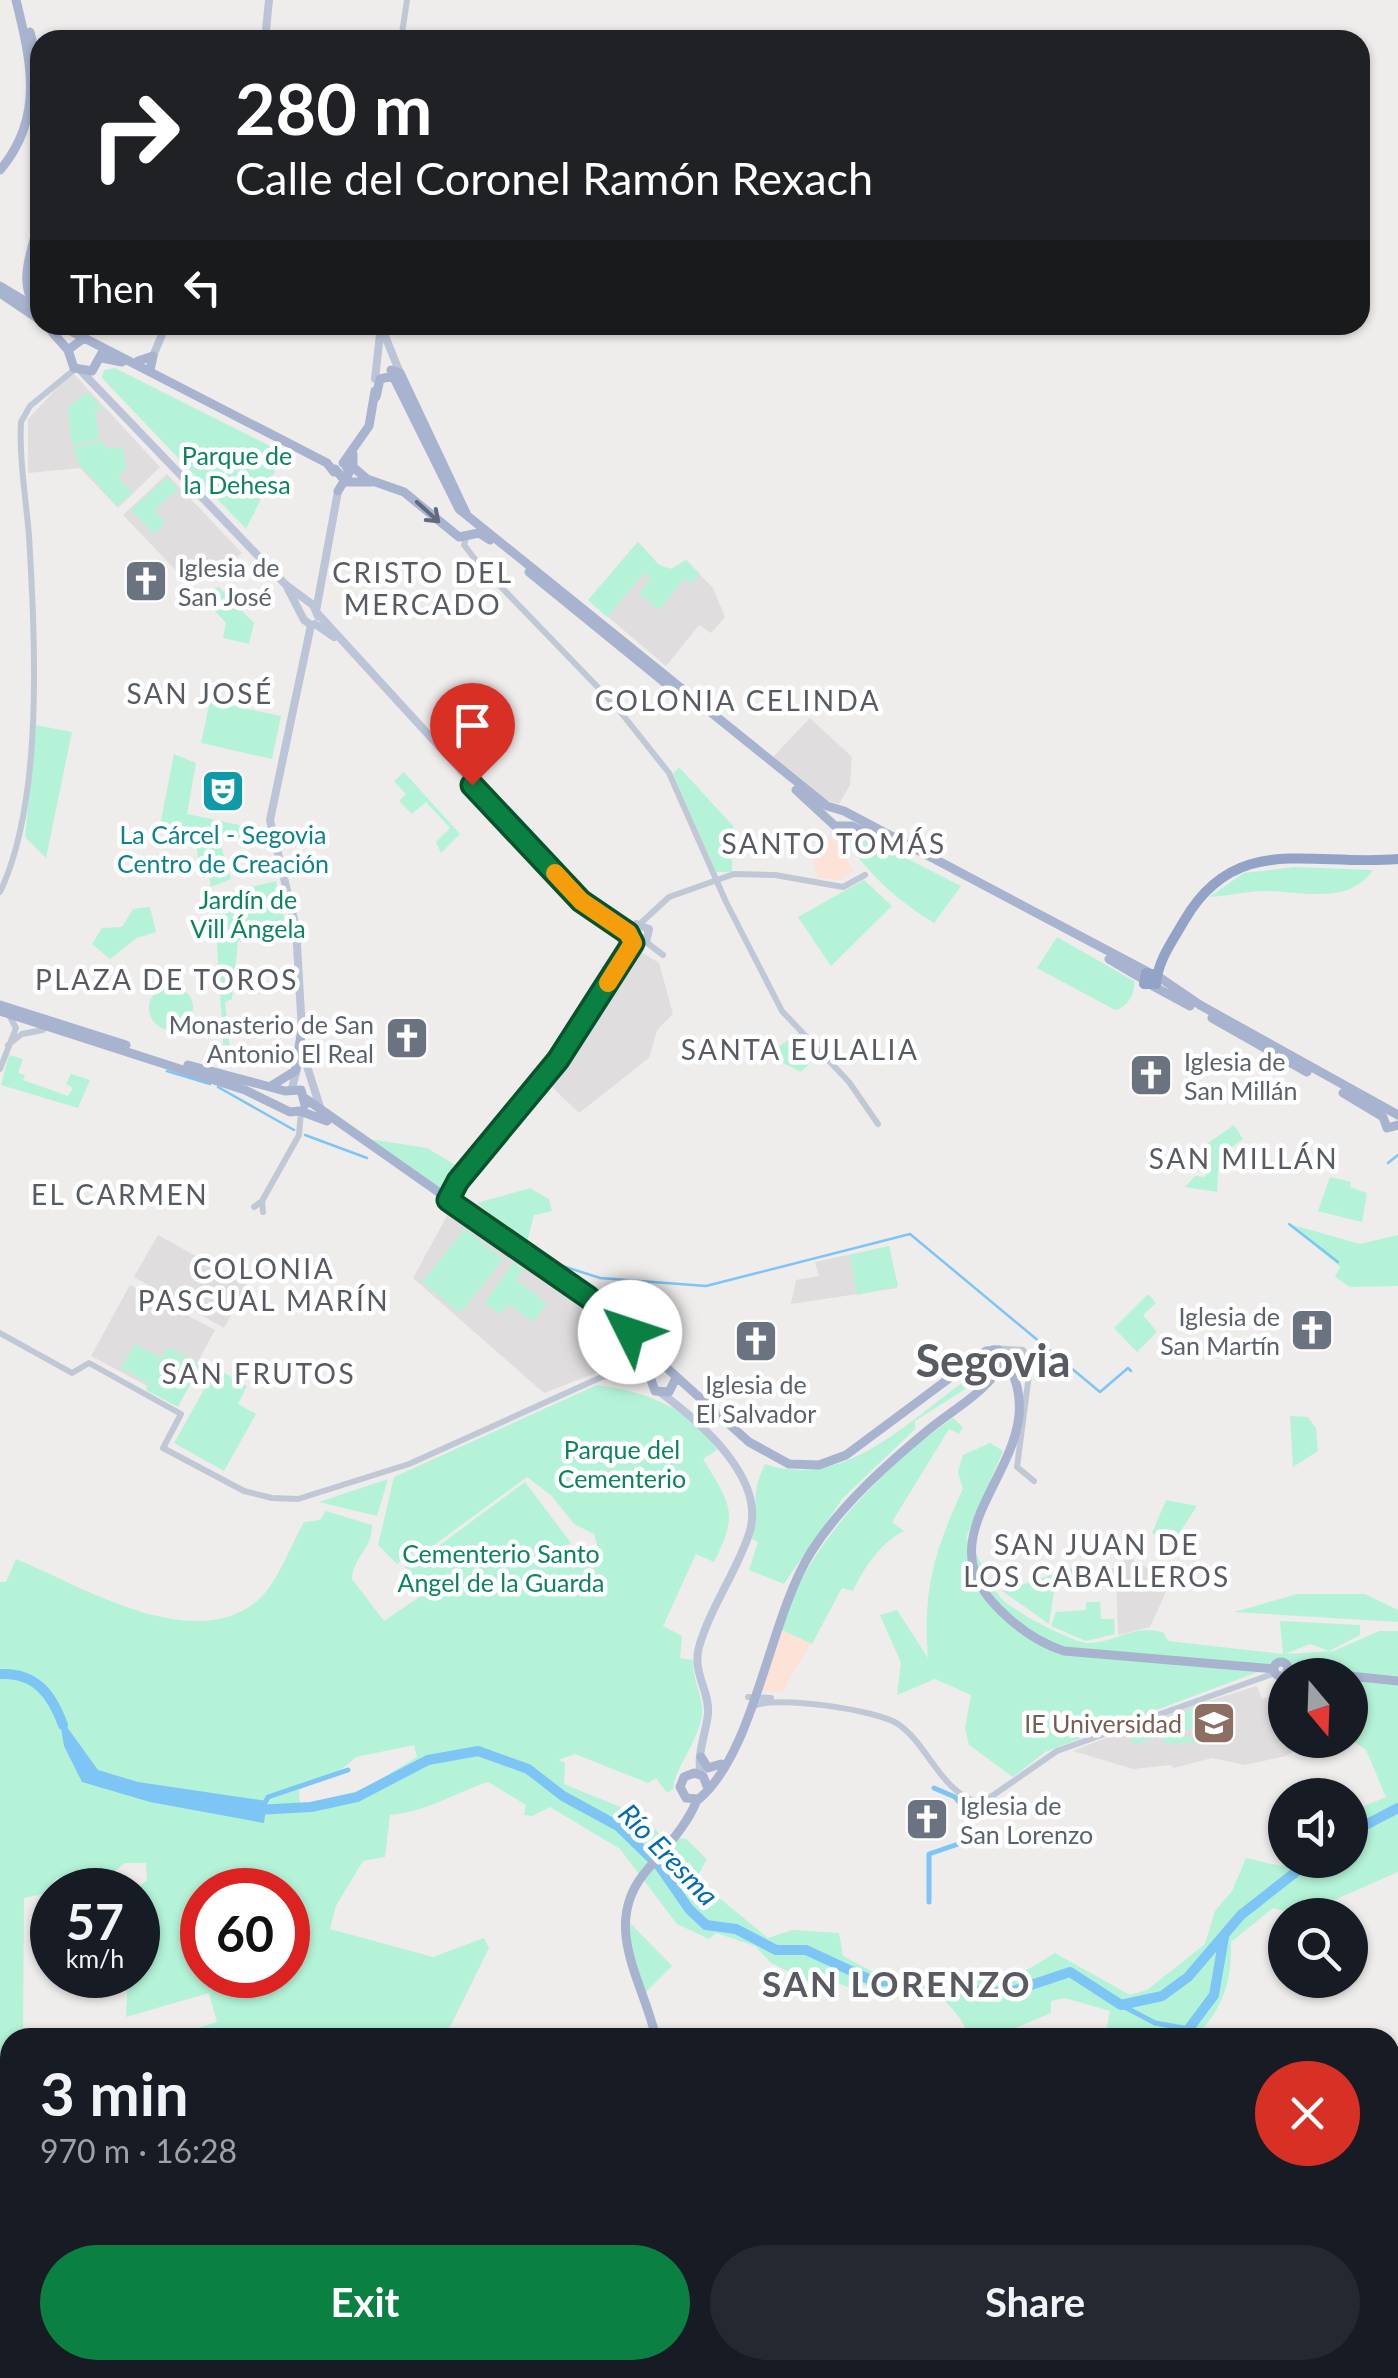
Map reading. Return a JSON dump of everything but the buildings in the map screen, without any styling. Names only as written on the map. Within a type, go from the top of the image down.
[{"type":"highway","points":[[1157,978],[1200,894],[1235,867],[1274,858],[1398,859]]},
{"type":"main road","points":[[19,0],[30,35]]},
{"type":"main road","points":[[19,0],[30,61]]},
{"type":"main road","points":[[266,30],[270,0]]},
{"type":"main road","points":[[0,170],[21,139],[30,108]]},
{"type":"main road","points":[[0,178],[24,145],[30,128]]},
{"type":"main road","points":[[30,267],[26,286],[30,293]]},
{"type":"main road","points":[[1,291],[30,306]]},
{"type":"main road","points":[[1,291],[30,313]]},
{"type":"main road","points":[[55,335],[77,369],[102,388],[286,584],[324,630],[342,642]]},
{"type":"main road","points":[[78,335],[104,353],[184,390],[342,474],[404,492],[465,535],[486,536],[833,814],[1157,978],[1390,1115],[1387,1128],[1398,1126]]},
{"type":"main road","points":[[154,366],[163,335]]},
{"type":"main road","points":[[376,396],[380,335]]},
{"type":"main road","points":[[385,335],[470,518],[465,535]]},
{"type":"main road","points":[[68,350],[84,338]]},
{"type":"main road","points":[[77,369],[104,353],[154,366],[184,390]]},
{"type":"main road","points":[[378,356],[387,361],[393,356]]},
{"type":"main road","points":[[375,379],[385,371],[400,373]]},
{"type":"main road","points":[[291,1110],[305,1096],[296,932],[270,820],[309,612],[342,474],[370,422],[380,379],[394,376],[447,493],[470,518],[799,785],[833,814],[835,826],[846,821]]},
{"type":"main road","points":[[342,474],[357,472],[374,482]]},
{"type":"main road","points":[[465,535],[454,520],[470,518]]},
{"type":"main road","points":[[286,584],[578,898],[628,933],[633,943]]},
{"type":"main road","points":[[303,651],[309,612],[317,591]]},
{"type":"main road","points":[[308,636],[324,630]]},
{"type":"main road","points":[[628,933],[641,923],[650,931],[646,942],[633,943]]},
{"type":"main road","points":[[447,1203],[458,1181],[558,1060],[633,943]]},
{"type":"main road","points":[[3,1010],[330,1121]]},
{"type":"main road","points":[[3,1010],[262,1088],[305,1096],[330,1121],[588,1297],[654,1372],[652,1388],[690,1390],[763,1452],[789,1464],[828,1463],[852,1451],[972,1365],[993,1366],[1014,1381],[1020,1396],[1008,1461],[980,1511],[970,1546],[979,1583],[994,1604],[1035,1638],[1070,1652],[1268,1670]]},
{"type":"main road","points":[[262,1088],[293,1074],[302,1029]]},
{"type":"main road","points":[[291,1110],[288,1090],[302,1062],[302,1029]]},
{"type":"main road","points":[[305,1060],[312,1093],[330,1121]]},
{"type":"main road","points":[[993,1366],[1014,1381]]},
{"type":"main road","points":[[704,1780],[721,1764],[794,1583],[830,1525],[993,1366]]},
{"type":"main road","points":[[649,2028],[622,1950],[620,1926],[633,1885],[700,1800],[708,1710],[698,1682],[698,1652],[749,1534],[752,1512],[746,1489],[722,1445],[670,1390],[671,1369],[654,1372]]},
{"type":"main road","points":[[1368,1678],[1398,1681]]},
{"type":"main road","points":[[704,1780],[727,1764],[751,1696]]},
{"type":"main road","points":[[700,1800],[680,1788],[704,1732]]},
{"type":"main road","points":[[701,1757],[710,1768],[721,1764]]},
{"type":"main road","points":[[688,1774],[704,1780]]},
{"type":"street","points":[[403,30],[407,0]]},
{"type":"street","points":[[0,892],[17,842],[26,780],[32,652],[22,422],[30,406],[77,369]]},
{"type":"street","points":[[465,535],[464,545],[478,562],[615,705],[669,773],[716,880],[782,1011],[850,1082],[878,1124]]},
{"type":"street","points":[[641,923],[669,897],[736,874],[765,874],[843,887],[866,875]]},
{"type":"street","points":[[646,942],[663,955]]},
{"type":"street","points":[[0,1069],[16,1025],[3,1010]]},
{"type":"street","points":[[7,1047],[22,1034],[43,1030]]},
{"type":"street","points":[[291,1110],[299,1135]]},
{"type":"street","points":[[254,1207],[262,1202],[299,1135],[314,1123],[330,1121]]},
{"type":"street","points":[[262,1202],[263,1212]]},
{"type":"street","points":[[0,1333],[76,1373],[86,1362],[182,1414],[163,1448],[244,1490],[272,1498],[307,1497],[391,1470],[604,1376],[654,1372]]},
{"type":"street","points":[[993,1366],[1023,1350],[1028,1356],[1030,1376],[1018,1467],[1034,1481]]},
{"type":"street","points":[[993,1366],[1016,1353],[1028,1356]]},
{"type":"street","points":[[751,1696],[898,1724],[945,1779],[972,1800],[986,1802],[1057,1751],[1268,1673]]},
{"type":"street","points":[[748,1709],[777,1700]]},
{"type":"shaded area","points":[[72,372],[160,467],[118,508],[80,468],[28,473],[28,419]]},
{"type":"shaded area","points":[[167,474],[242,553],[212,580],[187,582],[123,515]]},
{"type":"shaded area","points":[[638,542],[659,565],[671,569],[686,560],[713,588],[725,617],[711,633],[699,625],[666,666],[588,600]]},
{"type":"shaded area","points":[[810,718],[852,757],[850,785],[839,804],[828,801],[772,758]]},
{"type":"shaded area","points":[[832,835],[854,871],[840,880],[818,878],[810,850]]},
{"type":"shaded area","points":[[636,949],[659,963],[673,1014],[657,1030],[649,1058],[579,1113],[552,1087],[559,1079],[555,1075]]},
{"type":"shaded area","points":[[448,1214],[594,1317],[604,1370],[544,1393],[413,1278]]},
{"type":"shaded area","points":[[158,1235],[248,1285],[224,1328],[134,1277]]},
{"type":"shaded area","points":[[889,1246],[897,1288],[791,1304],[796,1280],[819,1276],[815,1262]]},
{"type":"shaded area","points":[[130,1285],[215,1330],[197,1363],[168,1348],[147,1386],[91,1356]]},
{"type":"shaded area","points":[[1126,1556],[1171,1581],[1150,1627],[1118,1635],[1116,1576],[1111,1576],[1112,1568],[1121,1570]]},
{"type":"shaded area","points":[[782,1630],[811,1643],[782,1692],[760,1690]]},
{"type":"shaded area","name":"IE Universidad","points":[[1257,1686],[1262,1699],[1268,1697],[1268,1758],[1277,1758],[1245,1765],[1212,1758],[1174,1768],[1171,1765],[1133,1769],[1073,1751],[1162,1715]]},
{"type":"green space","name":"Parque de la Dehesa","points":[[115,368],[284,453],[246,529],[102,378],[104,370]]},
{"type":"green space","points":[[87,392],[103,409],[95,411],[99,439],[72,446],[68,407]]},
{"type":"green space","points":[[101,441],[109,449],[122,447],[126,469],[118,477],[132,493],[117,506],[80,465],[73,448]]},
{"type":"green space","points":[[167,477],[178,489],[154,510],[165,523],[154,534],[131,510]]},
{"type":"green space","points":[[638,542],[659,565],[671,569],[686,560],[699,573],[692,584],[684,579],[659,610],[639,593],[651,578],[644,573],[607,617],[588,600]]},
{"type":"green space","points":[[219,587],[254,623],[249,644],[223,638],[226,623],[198,593]]},
{"type":"green space","points":[[210,701],[281,716],[272,759],[201,743]]},
{"type":"green space","points":[[36,725],[72,732],[46,858],[25,837]]},
{"type":"green space","points":[[174,754],[196,763],[187,814],[258,829],[260,837],[241,846],[239,837],[219,839],[231,879],[211,887],[209,876],[202,878],[194,835],[160,825]]},
{"type":"green space","points":[[679,767],[733,826],[732,872],[716,872],[673,774]]},
{"type":"green space","points":[[404,772],[460,834],[441,853],[436,842],[450,828],[426,802],[412,814],[399,801],[406,794],[394,781]]},
{"type":"green space","points":[[849,829],[961,886],[934,923],[872,874],[842,835]]},
{"type":"green space","points":[[1295,867],[1373,870],[1363,881],[1338,892],[1259,891],[1209,897],[1244,873]]},
{"type":"green space","points":[[864,880],[892,906],[831,966],[798,917]]},
{"type":"green space","name":"Jardín de Vill Ángela","points":[[276,881],[287,932],[238,941],[232,999],[225,1002],[232,1069],[224,1057],[214,896]]},
{"type":"green space","points":[[150,907],[156,932],[137,938],[110,959],[92,944],[102,928],[122,927],[133,909]]},
{"type":"green space","points":[[1057,937],[1134,981],[1127,1003],[1115,1010],[1037,968]]},
{"type":"green space","points":[[171,986],[186,993],[193,1008],[186,1023],[171,1030],[156,1023],[149,1008],[156,993]]},
{"type":"green space","points":[[798,1033],[820,1053],[801,1072],[767,1055]]},
{"type":"green space","points":[[9,1055],[23,1059],[18,1073],[25,1075],[23,1080],[68,1096],[73,1088],[66,1084],[71,1074],[90,1080],[78,1108],[1,1085]]},
{"type":"green space","points":[[1234,1125],[1243,1139],[1219,1156],[1217,1192],[1185,1187],[1195,1176],[1205,1177],[1210,1169],[1192,1154]]},
{"type":"green space","points":[[369,1139],[427,1148],[457,1166],[443,1190]]},
{"type":"green space","points":[[1330,1177],[1351,1182],[1350,1187],[1367,1193],[1362,1222],[1318,1211]]},
{"type":"green space","points":[[530,1188],[549,1199],[552,1211],[534,1215],[527,1243],[477,1203]]},
{"type":"green space","points":[[1289,1224],[1360,1244],[1398,1235],[1398,1286],[1350,1287],[1335,1277],[1340,1267]]},
{"type":"green space","points":[[465,1229],[503,1260],[460,1313],[422,1282]]},
{"type":"green space","points":[[889,1246],[898,1286],[857,1295],[850,1255]]},
{"type":"green space","points":[[513,1263],[523,1270],[516,1280],[547,1303],[533,1322],[509,1304],[500,1314],[484,1303]]},
{"type":"green space","points":[[1148,1294],[1156,1303],[1143,1315],[1157,1332],[1137,1352],[1114,1328]]},
{"type":"green space","points":[[135,1344],[162,1358],[168,1347],[200,1365],[178,1407],[146,1390],[148,1383],[121,1368]]},
{"type":"green space","points":[[216,1368],[247,1386],[238,1404],[256,1414],[224,1471],[174,1443]]},
{"type":"green space","points":[[970,1377],[976,1382],[915,1421],[915,1429],[843,1498],[784,1584],[749,1570],[758,1542],[752,1539],[756,1494],[765,1464],[794,1470],[822,1468],[849,1460],[899,1431]]},
{"type":"green space","points":[[597,1385],[649,1397],[693,1422],[717,1450],[703,1459],[725,1499],[729,1520],[714,1562],[696,1554],[663,1626],[682,1636],[680,1658],[693,1660],[702,1708],[700,1725],[673,1789],[667,1793],[656,1778],[648,1783],[575,1754],[558,1760],[565,1763],[564,1784],[647,1818],[660,1835],[686,1839],[707,1859],[696,1879],[768,1938],[792,1930],[839,1933],[843,1956],[873,1972],[874,1977],[946,1970],[965,1977],[980,1975],[987,1984],[1005,1983],[1055,1953],[1130,1995],[1147,1990],[1205,1944],[1215,1911],[1232,1891],[1246,1858],[1268,1863],[1268,1878],[1368,1878],[1368,1804],[1386,1797],[1368,1755],[1368,1658],[1268,1658],[1268,1668],[1045,1752],[1013,1777],[969,1745],[965,1728],[971,1695],[935,1679],[897,1695],[901,1663],[880,1615],[897,1610],[928,1658],[929,1591],[938,1551],[963,1489],[958,1472],[963,1455],[990,1443],[1003,1451],[966,1538],[1001,1598],[1057,1632],[1090,1643],[1144,1630],[1164,1633],[1168,1641],[1283,1654],[1280,1621],[1360,1625],[1360,1635],[1329,1651],[1310,1644],[1285,1654],[1334,1651],[1379,1631],[1398,1631],[1398,1872],[1339,1898],[1268,1898],[1268,1912],[1231,1942],[1224,1994],[1203,2028],[1107,2028],[1110,2011],[1065,1998],[1051,2001],[1051,2013],[1015,2028],[965,2028],[956,2013],[934,1995],[864,1985],[858,1991],[817,1975],[811,1983],[771,1963],[755,1946],[716,1933],[709,1939],[677,1924],[620,1849],[550,1807],[532,1816],[524,1815],[526,1805],[488,1782],[429,1806],[390,1815],[385,1857],[363,1861],[336,1906],[330,1929],[433,1957],[484,1938],[489,1948],[449,2028],[198,2028],[217,2022],[210,1998],[310,1998],[310,1868],[180,1868],[180,1998],[192,1998],[126,2017],[127,1998],[160,1998],[160,1868],[125,1863],[119,1868],[30,1868],[30,1897],[24,1898],[23,2028],[0,2028],[0,1582],[6,1582],[16,1559],[136,1610],[200,1621],[229,1616],[256,1602],[277,1576],[304,1522],[320,1520],[326,1511],[372,1525],[352,1579],[384,1621],[422,1595],[403,1563],[420,1550],[425,1556],[525,1482],[571,1543],[555,1555],[559,1562],[576,1550],[588,1564],[598,1548],[594,1534],[574,1524],[552,1496],[527,1477],[430,1548],[421,1547],[397,1564],[378,1545],[394,1477]],"holes":[[[414,1745],[417,1757],[359,1792],[300,1806],[299,1790],[340,1771],[356,1757]]]},
{"type":"green space","points":[[1290,1416],[1308,1417],[1316,1428],[1318,1451],[1293,1467]]},
{"type":"green space","points":[[953,1418],[963,1427],[959,1434],[949,1429],[892,1522],[904,1531],[874,1557],[853,1591],[842,1588],[812,1644],[782,1630],[807,1570],[849,1511],[901,1459]]},
{"type":"green space","points":[[388,1479],[377,1516],[319,1502]]},
{"type":"green space","points":[[1166,1500],[1197,1506],[1172,1544],[1152,1533]]},
{"type":"green space","points":[[1088,1563],[1088,1577],[1055,1585],[1049,1624],[1002,1591]]},
{"type":"green space","points":[[1297,1594],[1365,1594],[1398,1610],[1398,1622],[1234,1612]]},
{"type":"green space","points":[[1086,1602],[1100,1602],[1101,1619],[1114,1619],[1115,1634],[1086,1641],[1051,1626],[1056,1612],[1086,1610]]},
{"type":"green space","points":[[1195,1708],[1194,1729],[1176,1730],[1175,1718],[1169,1733],[1159,1735],[1199,1738],[1199,1742],[1167,1744],[1158,1736],[1134,1745],[1128,1731]]},
{"type":"green space","points":[[629,1922],[672,1966],[645,1993],[630,1948]]},
{"type":"water","points":[[59,1716],[98,1770],[138,1782],[267,1801],[264,1823],[150,1802],[82,1782],[64,1746]]},
{"type":"waterway","points":[[167,1071],[210,1084]]},
{"type":"waterway","points":[[218,1087],[294,1130]]},
{"type":"waterway","points":[[305,1135],[367,1158]]},
{"type":"waterway","points":[[1388,1163],[1398,1155]]},
{"type":"waterway","points":[[482,1217],[547,1261],[600,1278],[706,1286],[910,1234],[1100,1392],[1128,1368],[1131,1371]]},
{"type":"waterway","points":[[1289,1224],[1338,1262]]},
{"type":"waterway","name":"Río Eresma","points":[[0,1674],[33,1681],[48,1695],[63,1725]]},
{"type":"waterway","name":"Río Eresma","points":[[256,1810],[311,1807],[357,1797],[428,1760],[478,1751],[528,1769],[563,1796],[618,1826],[660,1867],[689,1909],[706,1925],[736,1929],[776,1950],[806,1950],[873,1981],[940,1982],[986,1993],[1013,1991],[1070,1972],[1121,2005],[1162,1996],[1188,1977],[1241,1915],[1288,1878]]},
{"type":"waterway","points":[[263,1807],[268,1797],[348,1770]]},
{"type":"waterway","points":[[934,1788],[955,1797],[967,1812]]},
{"type":"waterway","name":"Río Eresma","points":[[1368,1824],[1398,1808]]},
{"type":"waterway","points":[[929,1902],[929,1854],[973,1839],[968,1816]]},
{"type":"waterway","points":[[1189,2028],[1214,1995],[1224,1937]]},
{"type":"waterway","points":[[1121,2005],[1155,2023],[1183,2028]]},
{"type":"slow traffic","points":[[555,873],[581,901],[628,933],[633,943],[608,983]]},
{"type":"place","name":"Iglesia de San José","points":[[146,581]]},
{"type":"place","name":"La Cárcel - Segovia Centro de Creación","points":[[223,791]]},
{"type":"place","name":"Monasterio de San Antonio El Real","points":[[407,1038]]},
{"type":"place","name":"Iglesia de San Millán","points":[[1151,1075]]},
{"type":"place","name":"Iglesia de San Martín","points":[[1312,1330]]},
{"type":"place","name":"Iglesia de El Salvador","points":[[756,1341]]},
{"type":"place","name":"IE Universidad","points":[[1214,1723]]},
{"type":"place","name":"Iglesia de San Lorenzo","points":[[927,1819]]},
{"type":"district","name":"CRISTO DEL MERCADO","points":[[423,588]]},
{"type":"district","name":"SAN JOSÉ","points":[[200,693]]},
{"type":"district","name":"COLONIA CELINDA","points":[[738,700]]},
{"type":"district","name":"SANTO TOMÁS","points":[[834,843]]},
{"type":"district","name":"PLAZA DE TOROS","points":[[167,979]]},
{"type":"district","name":"SANTA EULALIA","points":[[800,1049]]},
{"type":"district","name":"SAN MILLÁN","points":[[1244,1158]]},
{"type":"district","name":"EL CARMEN","points":[[120,1194]]},
{"type":"district","name":"COLONIA PASCUAL MARÍN","points":[[264,1284]]},
{"type":"district","name":"Segovia","points":[[993,1360]]},
{"type":"district","name":"SAN FRUTOS","points":[[259,1373]]},
{"type":"district","name":"SAN JUAN DE LOS CABALLEROS","points":[[1097,1560]]},
{"type":"district","name":"SAN LORENZO","points":[[897,1983]]},
{"type":"route","points":[[472,785],[581,901],[628,933],[633,943],[558,1060],[458,1181],[448,1200],[588,1297],[630,1332]]},
{"type":"park label","name":"Parque del Cementerio","points":[[622,1464]]},
{"type":"park label","name":"Cementerio Santo Angel de la Guarda","points":[[501,1568]]}]
